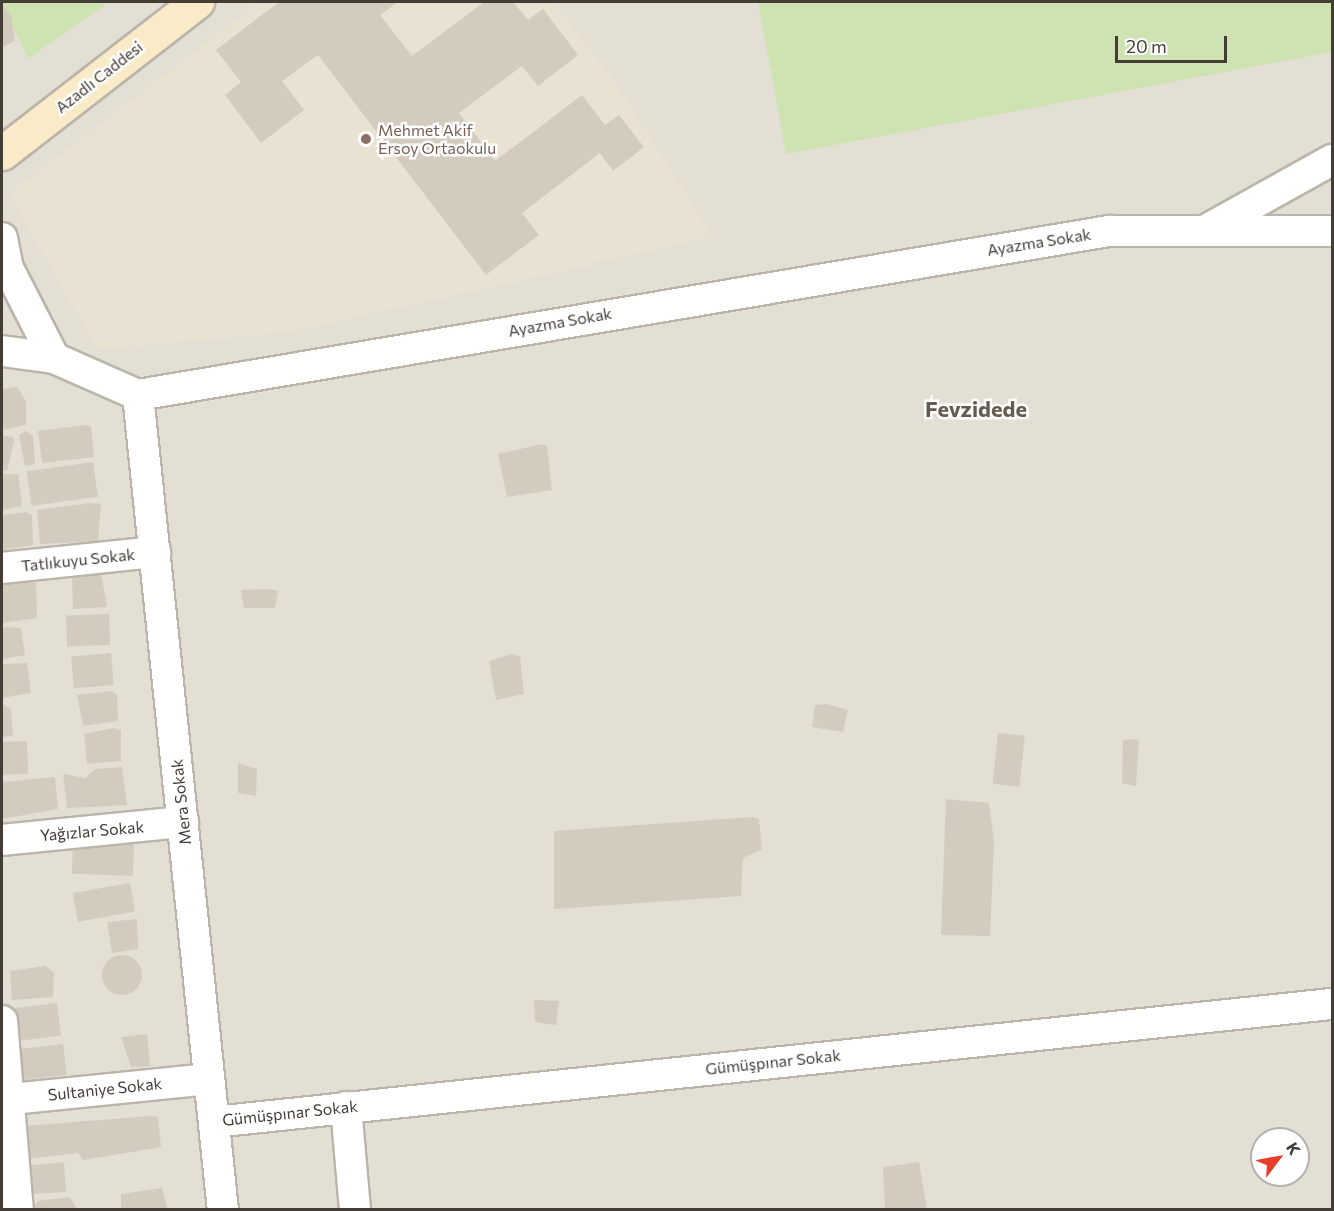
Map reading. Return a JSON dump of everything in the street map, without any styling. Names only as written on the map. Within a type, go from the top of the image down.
[{"type":"street","name":"Azadlı Caddesi","points":[[2,153],[197,2]]},
{"type":"street","name":"Ayazma Sokak","points":[[1204,231],[1332,160]]},
{"type":"street","name":"Ayazma Sokak","points":[[138,395],[1097,233],[1332,231]]},
{"type":"street","points":[[2,238],[8,268],[54,358]]},
{"type":"street","points":[[2,351],[54,358],[138,395]]},
{"type":"street","name":"Mera Sokak","points":[[138,395],[223,1209]]},
{"type":"street","name":"Tatlıkuyu Sokak","points":[[2,568],[155,552]]},
{"type":"street","name":"Yağızlar Sokak","points":[[2,840],[183,822]]},
{"type":"street","name":"Gümüşpınar Sokak","points":[[214,1122],[1332,1004]]},
{"type":"street","points":[[2,1021],[5,1100],[18,1209]]},
{"type":"street","name":"Sultaniye Sokak","points":[[5,1100],[209,1079]]},
{"type":"street","points":[[346,1107],[355,1209]]},
{"type":"shaded area","points":[[2,2],[1332,2],[1332,1209],[2,1210]]},
{"type":"shaded area","name":"Mehmet Akif Ersoy Ortaokulu","points":[[260,2],[553,2],[617,85],[713,237],[291,332],[97,349],[9,194]]},
{"type":"green space","points":[[2,2],[109,2],[28,59]]},
{"type":"green space","points":[[758,2],[1332,2],[1332,52],[786,154]]},
{"type":"building","points":[[279,2],[398,2],[380,15],[412,56],[484,2],[513,2],[528,20],[543,9],[578,55],[538,86],[522,66],[459,113],[495,161],[582,95],[605,125],[619,115],[644,147],[613,171],[600,153],[522,213],[539,235],[486,275],[318,55],[282,81],[304,110],[261,143],[225,95],[241,82],[216,50]]},
{"type":"building","points":[[2,4],[11,16],[15,41],[2,47]]},
{"type":"building","points":[[17,387],[26,401],[26,425],[2,430],[2,389]]},
{"type":"building","points":[[91,426],[94,457],[42,463],[38,431]]},
{"type":"building","points":[[26,431],[33,436],[35,464],[25,466],[19,435]]},
{"type":"building","points":[[2,435],[15,438],[7,471],[2,470]]},
{"type":"building","points":[[542,444],[547,446],[552,490],[507,497],[498,454]]},
{"type":"building","points":[[93,462],[98,497],[32,506],[27,471]]},
{"type":"building","points":[[2,474],[18,474],[22,506],[2,510]]},
{"type":"building","points":[[90,503],[101,504],[98,541],[40,544],[37,510]]},
{"type":"building","points":[[26,512],[32,515],[33,545],[2,550],[2,515]]},
{"type":"building","points":[[101,573],[107,607],[73,609],[72,578]]},
{"type":"building","points":[[27,580],[36,583],[37,618],[2,623],[2,582]]},
{"type":"building","points":[[271,589],[278,591],[275,608],[244,608],[241,590]]},
{"type":"building","points":[[109,614],[110,645],[67,646],[66,616]]},
{"type":"building","points":[[2,627],[21,628],[25,655],[2,659]]},
{"type":"building","points":[[111,653],[114,685],[74,688],[71,656]]},
{"type":"building","points":[[511,654],[520,656],[524,694],[496,700],[489,661]]},
{"type":"building","points":[[27,663],[31,693],[2,698],[2,664]]},
{"type":"building","points":[[111,691],[117,695],[118,721],[83,726],[77,695]]},
{"type":"building","points":[[2,703],[11,710],[13,736],[2,737]]},
{"type":"building","points":[[826,704],[848,710],[843,732],[812,727],[815,705]]},
{"type":"building","points":[[114,728],[121,730],[121,761],[87,764],[84,734]]},
{"type":"building","points":[[998,733],[1025,736],[1020,787],[993,784]]},
{"type":"building","points":[[1123,740],[1139,741],[1136,786],[1122,783]]},
{"type":"building","points":[[27,741],[28,774],[3,775],[2,742]]},
{"type":"building","points":[[238,763],[257,769],[256,796],[238,793]]},
{"type":"building","points":[[122,767],[127,805],[67,808],[63,774],[85,778],[95,769]]},
{"type":"building","points":[[55,777],[58,809],[2,819],[2,782]]},
{"type":"building","points":[[946,799],[989,803],[994,841],[990,936],[941,935]]},
{"type":"building","points":[[753,817],[759,819],[762,849],[743,858],[741,896],[554,909],[554,831]]},
{"type":"building","points":[[73,841],[134,843],[133,876],[72,874]]},
{"type":"building","points":[[130,883],[135,912],[78,922],[73,893]]},
{"type":"building","points":[[137,919],[138,949],[112,953],[107,922]]},
{"type":"building","points":[[122,955],[130,956],[136,961],[141,967],[141,983],[136,989],[130,994],[122,995],[114,994],[108,989],[103,983],[102,975],[103,967],[108,961],[114,956]]},
{"type":"building","points":[[45,966],[54,972],[53,997],[12,1000],[10,971]]},
{"type":"building","points":[[534,1000],[559,1001],[556,1025],[535,1022]]},
{"type":"building","points":[[57,1003],[61,1036],[19,1041],[15,1008]]},
{"type":"building","points":[[147,1034],[150,1066],[131,1067],[121,1037]]},
{"type":"building","points":[[63,1044],[67,1075],[21,1080],[17,1050]]},
{"type":"building","points":[[158,1117],[161,1147],[83,1160],[78,1153],[27,1159],[23,1126]]},
{"type":"building","points":[[64,1162],[66,1192],[30,1194],[28,1170],[32,1165]]},
{"type":"building","points":[[919,1162],[927,1210],[885,1210],[883,1167]]},
{"type":"building","points":[[162,1188],[168,1210],[121,1210],[121,1194]]},
{"type":"building","points":[[70,1197],[77,1210],[32,1210],[38,1201]]},
{"type":"place","name":"Mehmet Akif Ersoy Ortaokulu","points":[[366,139]]},
{"type":"district","name":"Fevzidede","points":[[976,409]]}]
